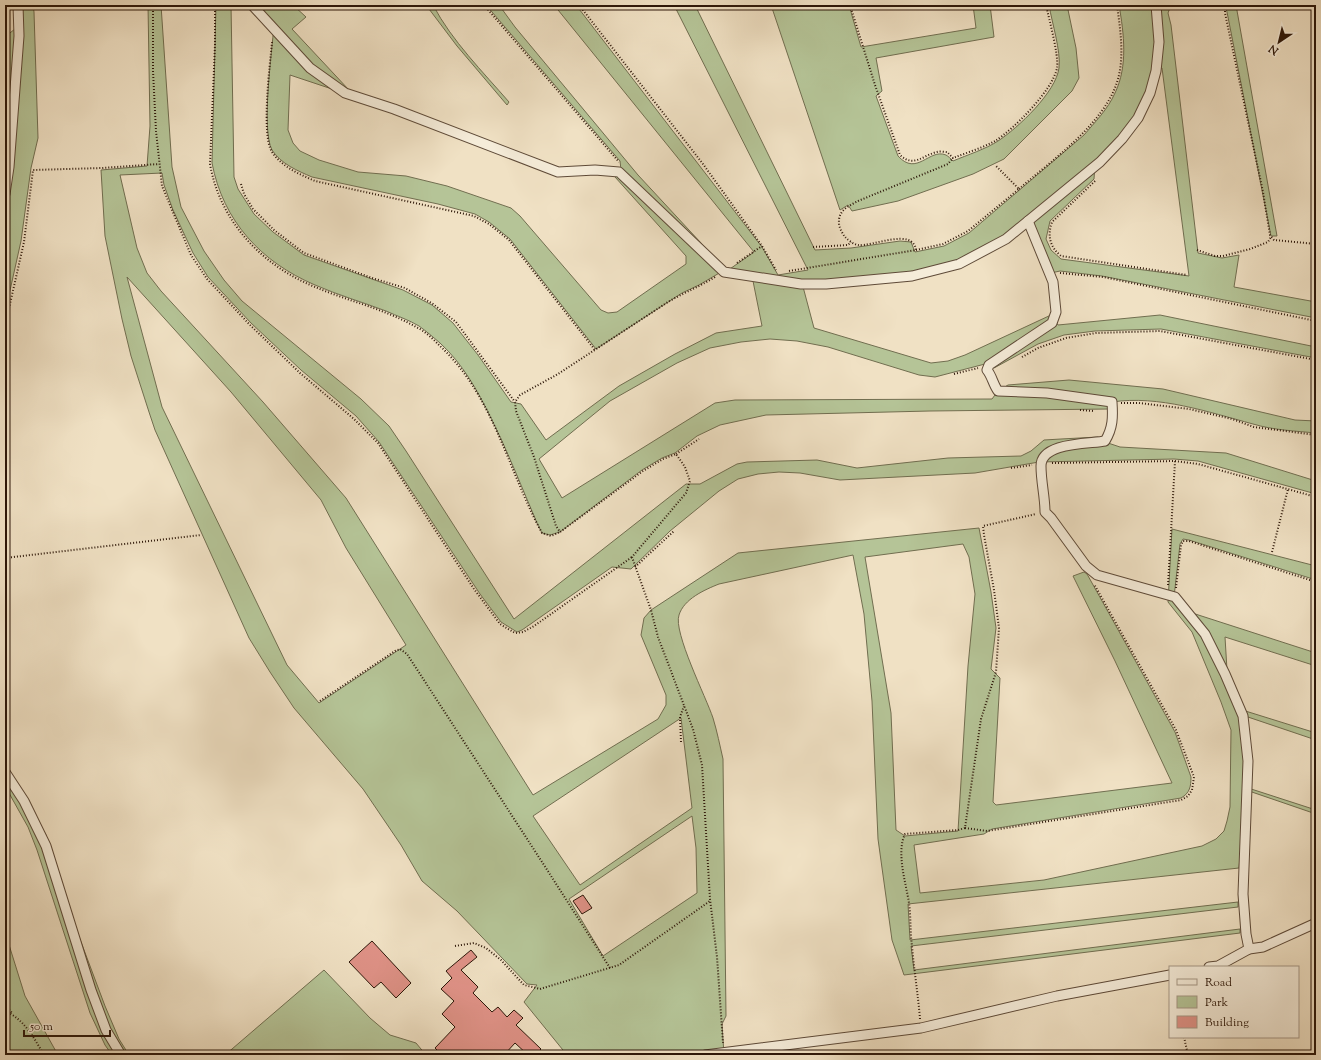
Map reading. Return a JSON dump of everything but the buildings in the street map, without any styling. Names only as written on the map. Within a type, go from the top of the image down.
[{"type":"street","points":[[5,194],[9,167],[20,36],[18,5]]},
{"type":"street","points":[[252,5],[310,68],[345,93],[401,111],[558,172],[595,170],[619,172],[724,272],[801,284],[826,284],[912,276],[959,264],[1006,239],[1096,165],[1122,139],[1138,118],[1150,93],[1156,71],[1159,42],[1156,5]]},
{"type":"street","points":[[1028,221],[1051,275],[1056,312],[1052,323],[989,366],[987,370],[992,376],[998,391],[1047,393],[1112,402],[1113,420],[1110,433],[1105,441],[1094,444],[1082,443],[1067,446],[1054,450],[1044,457],[1041,464],[1045,501],[1044,512],[1051,518],[1092,572],[1171,596],[1205,634],[1226,674],[1243,716],[1248,761],[1243,894],[1246,934],[1249,949]]},
{"type":"street","points":[[5,772],[24,800],[46,846],[94,997],[106,1030],[121,1055]]},
{"type":"street","points":[[1218,966],[1249,949],[1263,947],[1316,923]]},
{"type":"street","points":[[705,1055],[922,1028],[1057,996],[1169,975]]},
{"type":"path","points":[[153,5],[153,71],[156,131],[162,186],[191,255],[207,279],[250,325],[300,373],[354,419],[378,443],[474,589],[500,624],[515,634],[534,626],[632,557],[686,493],[690,481],[685,467],[676,454]]},
{"type":"path","points":[[215,5],[215,45],[210,164],[212,178],[222,202],[235,226],[252,246],[271,263],[292,277],[418,327],[439,345],[468,377],[476,391],[500,438],[542,533],[551,536],[560,532],[642,471],[663,459],[676,454],[699,439]]},
{"type":"path","points":[[484,5],[619,162],[619,172]]},
{"type":"path","points":[[580,5],[703,164],[762,246],[784,282]]},
{"type":"path","points":[[850,5],[874,85],[900,155],[905,160],[911,161],[937,152],[947,152],[952,158]]},
{"type":"path","points":[[916,250],[916,245],[912,241],[905,239],[859,245],[851,242],[842,233],[839,223],[842,212],[846,207],[948,164],[952,158],[994,141],[1014,126],[1037,102],[1053,79],[1057,67],[1057,56],[1046,5]]},
{"type":"path","points":[[786,272],[943,244],[968,231],[1082,135],[1094,122],[1113,92],[1122,60],[1117,5]]},
{"type":"path","points":[[1225,5],[1225,13],[1272,237],[1274,240],[1316,244]]},
{"type":"path","points":[[273,27],[266,119],[268,141],[272,152],[295,172],[315,181],[474,216],[489,224],[509,240],[596,350]]},
{"type":"path","points":[[5,326],[24,242],[33,170],[102,168],[159,164]]},
{"type":"path","points":[[996,165],[1019,189]]},
{"type":"path","points":[[1096,165],[1096,179],[1052,222],[1049,240],[1055,252],[1061,256],[1187,275]]},
{"type":"path","points":[[240,184],[253,209],[274,230],[304,253],[372,278],[405,288],[433,304],[456,322],[515,402],[516,411],[534,457],[556,526],[560,532]]},
{"type":"path","points":[[1197,250],[1215,256],[1223,256],[1250,250],[1268,242],[1272,237]]},
{"type":"path","points":[[813,247],[848,245],[851,242]]},
{"type":"path","points":[[515,402],[520,395],[596,350],[682,294],[700,286],[724,272],[762,246]]},
{"type":"path","points":[[1051,275],[1060,272],[1103,277],[1316,321]]},
{"type":"path","points":[[1017,359],[1038,348],[1066,338],[1096,333],[1160,331],[1316,360]]},
{"type":"path","points":[[954,374],[989,366]]},
{"type":"path","points":[[1112,402],[1139,402],[1189,408],[1232,419],[1254,427],[1316,436]]},
{"type":"path","points":[[1171,596],[1175,461]]},
{"type":"path","points":[[1011,468],[1041,464],[1175,461],[1198,464],[1316,497]]},
{"type":"path","points":[[1272,552],[1288,488]]},
{"type":"path","points":[[965,828],[981,719],[996,672],[999,628],[983,526],[1044,512]]},
{"type":"path","points":[[635,567],[674,531]]},
{"type":"path","points":[[5,558],[202,535]]},
{"type":"path","points":[[1171,596],[1183,541],[1189,541],[1316,582]]},
{"type":"path","points":[[632,557],[651,610],[658,637],[693,729],[702,765],[710,901],[717,957],[724,1052]]},
{"type":"path","points":[[922,1028],[912,946],[909,904],[903,871],[901,847],[905,834],[958,830],[965,828],[987,831],[1181,800],[1188,796],[1192,790],[1194,777],[1176,730],[1093,581],[1092,572]]},
{"type":"path","points":[[320,701],[395,651],[400,649],[407,654],[610,968]]},
{"type":"path","points":[[681,742],[680,717],[684,706]]},
{"type":"path","points":[[455,946],[474,943],[486,948],[524,985],[540,989],[619,965],[710,901]]},
{"type":"path","points":[[5,1005],[32,1033],[44,1055]]},
{"type":"path","points":[[5,1011],[13,1014]]},
{"type":"path","points":[[1184,1038],[1188,1055]]},
{"type":"green space","points":[[19,5],[33,5],[34,12],[38,138],[31,168],[21,241],[5,313],[5,204],[13,154],[5,154],[5,37],[21,24]]},
{"type":"green space","points":[[148,5],[161,5],[172,167],[181,207],[204,251],[224,280],[242,301],[361,399],[389,426],[514,619],[686,484],[700,484],[737,464],[747,462],[817,460],[857,468],[948,458],[1021,456],[1031,451],[1044,440],[1098,437],[1108,443],[1120,447],[1226,453],[1316,481],[1316,494],[1198,461],[1174,459],[1039,462],[975,473],[840,480],[800,473],[779,472],[758,474],[738,479],[719,491],[670,531],[631,569],[612,567],[517,632],[501,622],[480,594],[379,442],[356,416],[301,370],[251,323],[208,277],[193,253],[173,210],[164,185],[162,173],[120,175],[137,248],[147,273],[161,291],[263,402],[346,498],[533,795],[658,719],[666,705],[666,695],[641,635],[644,618],[651,610],[738,553],[979,528],[996,628],[991,669],[1000,678],[993,802],[996,805],[1172,783],[1115,661],[1073,576],[1084,572],[1087,574],[1175,732],[1191,777],[1191,783],[1188,792],[1181,798],[992,829],[984,834],[914,845],[920,893],[1044,880],[1202,846],[1216,839],[1224,831],[1227,821],[1230,807],[1231,730],[1192,632],[1168,602],[1172,529],[1316,566],[1316,580],[1183,539],[1180,544],[1174,597],[1186,611],[1316,653],[1316,666],[1225,637],[1227,670],[1239,709],[1316,733],[1316,740],[1242,715],[1245,787],[1316,810],[1316,814],[1246,790],[1239,868],[908,904],[910,940],[1238,902],[1238,907],[911,946],[914,970],[1240,929],[1240,933],[904,975],[892,940],[878,839],[872,701],[864,614],[853,555],[719,584],[695,596],[685,604],[679,615],[678,623],[685,650],[713,718],[723,759],[726,1016],[722,1024],[724,1055],[567,1055],[524,1002],[537,985],[527,984],[457,911],[422,881],[401,845],[363,789],[294,708],[270,672],[249,638],[155,430],[131,356],[122,319],[105,236],[101,170],[147,166],[150,126]],"holes":[[[127,277],[231,392],[321,500],[346,548],[406,645],[319,703],[287,665],[162,407]],[[963,544],[969,557],[975,594],[968,666],[958,831],[905,836],[896,830],[891,713],[865,557]],[[681,718],[692,808],[580,885],[533,816]],[[692,816],[696,848],[697,893],[603,956],[569,899]]]},
{"type":"green space","points":[[216,5],[231,5],[234,177],[238,189],[254,214],[273,232],[304,255],[403,290],[432,305],[453,323],[478,355],[511,402],[521,404],[546,440],[619,386],[675,354],[716,333],[762,326],[752,276],[721,272],[682,293],[596,349],[510,239],[489,222],[475,214],[438,204],[312,177],[290,166],[276,155],[272,150],[269,140],[267,125],[268,90],[274,25],[254,5],[293,5],[306,17],[292,29],[349,90],[332,89],[290,75],[288,130],[293,143],[300,151],[319,160],[358,172],[406,176],[447,186],[511,208],[520,216],[601,310],[608,313],[617,312],[686,264],[686,256],[615,177],[621,170],[620,161],[486,5],[499,5],[515,27],[638,175],[727,271],[754,252],[554,5],[576,5],[762,247],[778,275],[808,270],[674,5],[695,5],[815,250],[851,248],[900,241],[911,242],[915,252],[944,246],[969,233],[1084,135],[1097,120],[1112,99],[1122,72],[1124,50],[1119,5],[1171,5],[1168,13],[1171,25],[1198,253],[1222,258],[1239,255],[1234,287],[1316,302],[1316,318],[1102,276],[1060,271],[1051,273],[1028,219],[1005,237],[959,263],[911,274],[802,283],[814,328],[931,363],[948,361],[965,355],[1051,315],[1058,325],[1160,315],[1316,347],[1316,358],[1161,329],[1095,331],[1064,335],[1038,344],[994,368],[985,364],[935,377],[919,375],[828,347],[797,341],[770,339],[741,342],[710,348],[677,363],[610,401],[539,459],[562,498],[715,403],[735,400],[992,399],[998,391],[1008,385],[1069,380],[1163,389],[1295,420],[1316,421],[1316,433],[1268,428],[1183,406],[1130,400],[1112,402],[1110,409],[766,415],[720,425],[697,436],[675,453],[662,458],[642,470],[560,532],[550,535],[542,533],[486,408],[463,369],[448,351],[419,326],[386,311],[315,285],[296,276],[262,252],[247,237],[235,221],[217,184],[212,163]],"holes":[[[1162,68],[1189,276],[1061,259],[1051,250],[1046,239],[1050,221],[1094,179],[1095,164],[1136,117],[1155,69]]]},
{"type":"green space","points":[[426,5],[433,5],[459,44],[509,102],[507,105],[457,46]]},
{"type":"green space","points":[[771,5],[849,5],[861,47],[976,28],[973,5],[990,5],[994,37],[876,58],[882,91],[876,96],[898,156],[905,162],[911,164],[940,154],[946,155],[953,161],[982,149],[993,144],[1006,135],[1035,109],[1051,88],[1059,68],[1058,45],[1049,5],[1067,5],[1076,48],[1079,78],[1072,91],[1004,159],[973,174],[898,201],[852,211],[848,205],[840,210]]},
{"type":"green space","points":[[1225,5],[1236,5],[1277,236],[1271,236]]},
{"type":"green space","points":[[5,767],[46,835],[66,902],[105,1006],[119,1039],[129,1055],[112,1055],[105,1045],[90,1013],[37,850],[28,827],[5,786]]},
{"type":"green space","points":[[5,932],[25,996],[58,1055],[5,1055]]},
{"type":"green space","points":[[324,970],[370,1018],[390,1035],[416,1043],[426,1055],[225,1055]]}]
